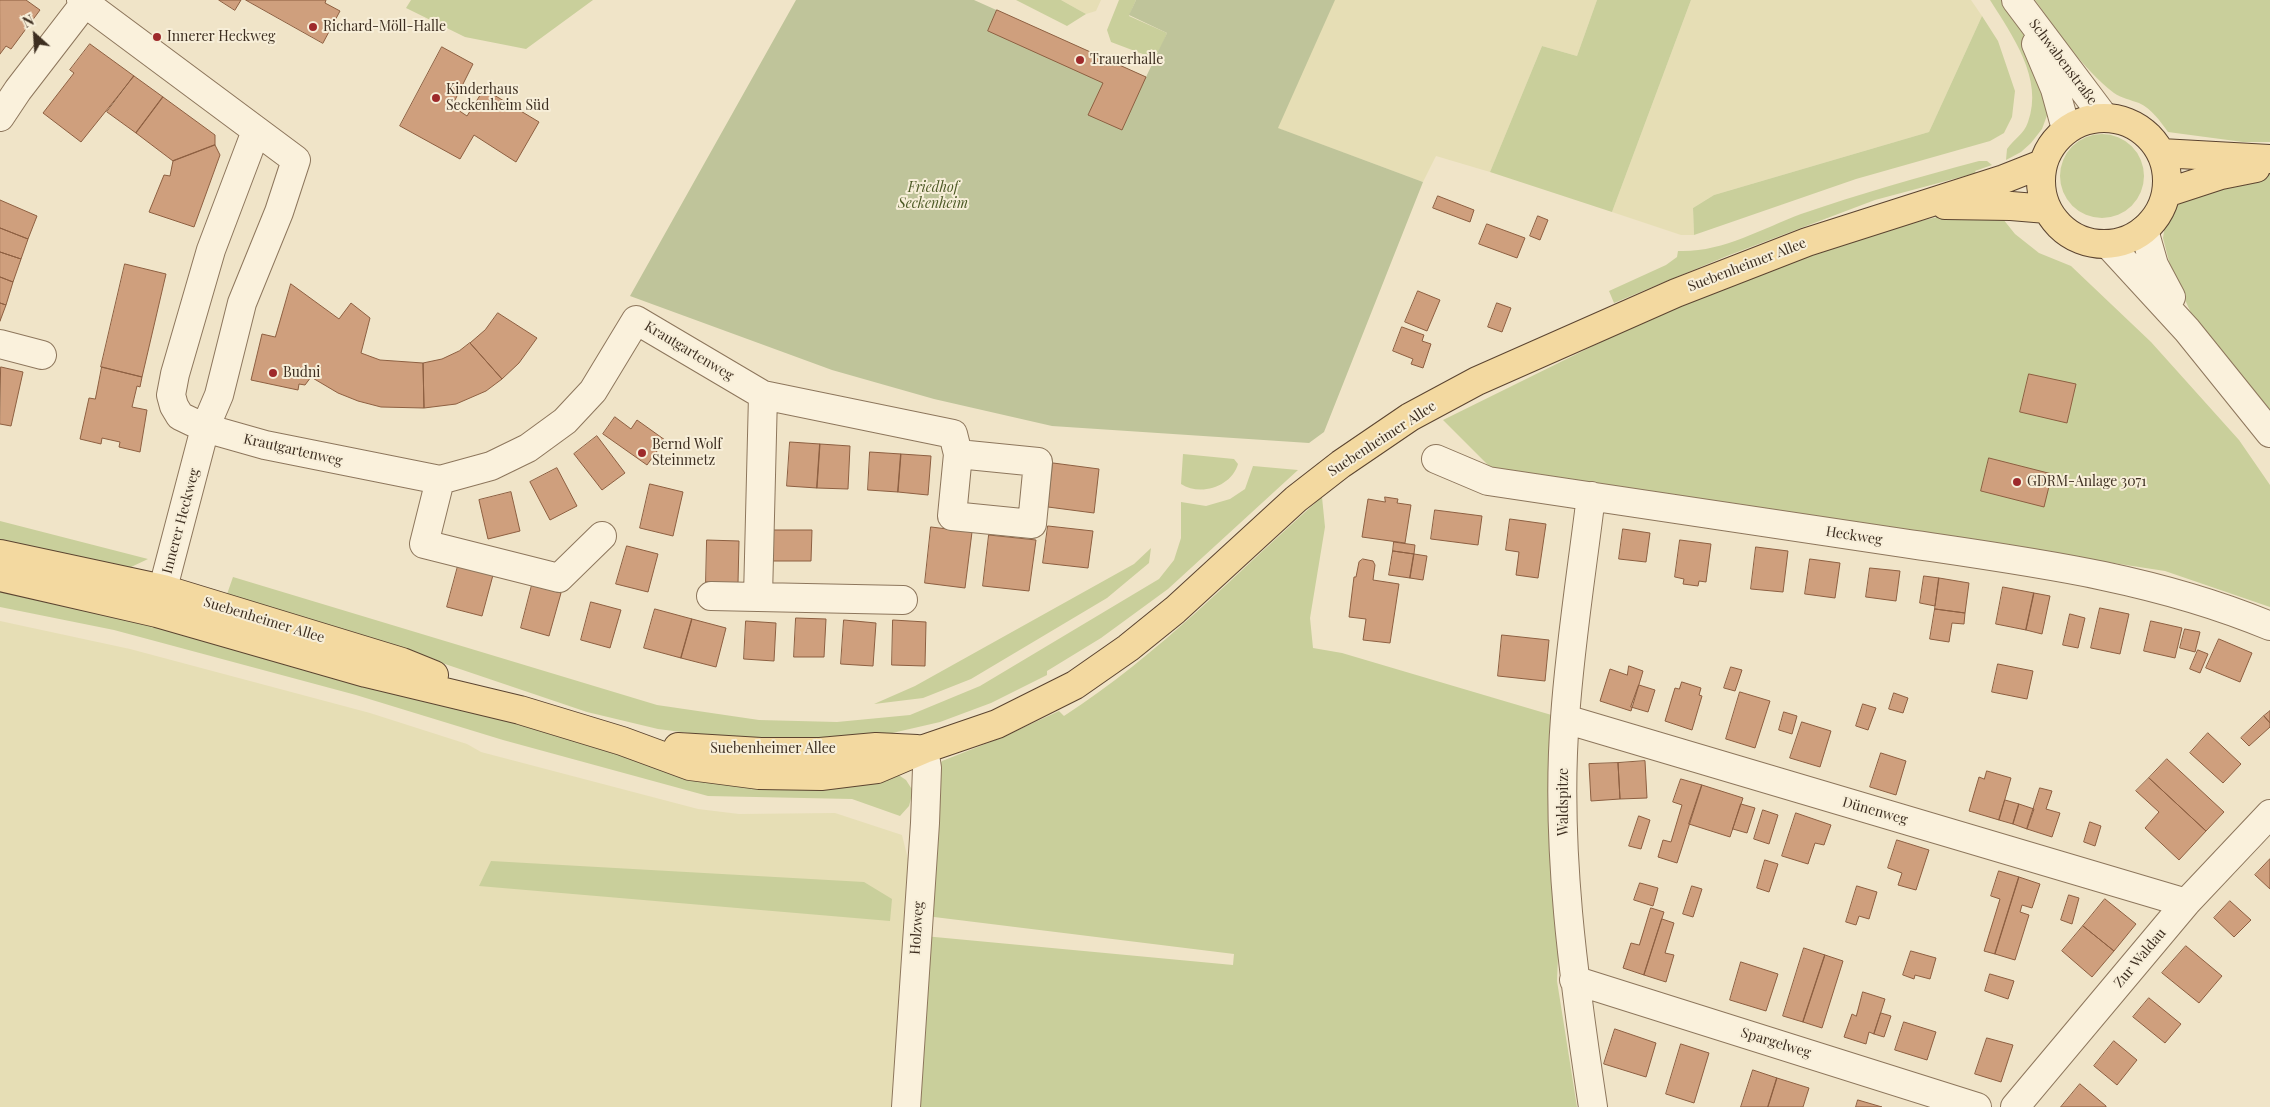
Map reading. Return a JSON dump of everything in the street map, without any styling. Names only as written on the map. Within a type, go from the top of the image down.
[{"type":"main road","points":[[2104,117],[2127,122],[2147,134],[2161,152],[2167,172],[2166,193],[2158,213],[2144,230],[2127,240],[2108,244],[2083,241],[2062,228],[2046,209],[2040,186],[2042,164],[2051,145],[2066,130],[2084,120],[2104,117]]},
{"type":"main road","points":[[2161,152],[2270,159]]},
{"type":"main road","name":"Suebenheimer Allee","points":[[0,554],[160,601],[402,662],[520,710],[622,741],[761,752],[820,752],[876,747],[924,749],[997,724],[1075,685],[1128,648],[1176,610],[1296,499],[1341,464],[1410,417],[1477,381],[1676,292],[1807,242],[2004,179],[2042,164]]},
{"type":"main road","points":[[2166,193],[2221,175],[2270,165]]},
{"type":"main road","name":"Suebenheimer Allee","points":[[1921,205],[2011,206],[2046,209]]},
{"type":"main road","name":"Suebenheimer Allee","points":[[0,576],[160,601]]},
{"type":"street","points":[[0,117],[83,1]]},
{"type":"street","name":"Innerer Heckweg","points":[[83,1],[296,160],[279,212],[242,304],[219,395],[205,428],[160,601]]},
{"type":"street","name":"Schwabenstraße","points":[[2019,4],[2104,117]]},
{"type":"street","name":"Schwabenstraße","points":[[2019,4],[2055,89],[2066,130]]},
{"type":"street","points":[[205,428],[180,416],[174,406],[171,395],[175,374],[211,250],[256,131]]},
{"type":"street","points":[[2144,230],[2154,265],[2187,330]]},
{"type":"street","points":[[2108,244],[2187,330],[2270,433]]},
{"type":"street","name":"Krautgartenweg","points":[[205,428],[265,446],[440,480],[491,466],[528,448],[565,421],[592,391],[636,320],[763,395],[953,434],[958,454]]},
{"type":"street","points":[[0,344],[42,355]]},
{"type":"street","points":[[758,598],[763,395]]},
{"type":"street","name":"Heckweg","points":[[1436,459],[1488,481],[2066,568],[2161,588],[2224,607],[2270,626]]},
{"type":"street","points":[[440,480],[424,544],[559,578],[602,536]]},
{"type":"street","name":"Waldspitze","points":[[1591,496],[1564,719],[1563,823],[1574,980],[1594,1107]]},
{"type":"street","points":[[711,596],[903,600]]},
{"type":"street","name":"Dünenweg","points":[[1564,719],[2186,903]]},
{"type":"street","name":"Holzweg","points":[[906,1107],[926,823],[927,768],[924,749]]},
{"type":"street","name":"Zur Waldau","points":[[2015,1107],[2186,903],[2270,814]]},
{"type":"street","name":"Spargelweg","points":[[1574,980],[1977,1107]]},
{"type":"shaded area","points":[[1061,0],[1101,0],[1096,11],[1086,14]]},
{"type":"shaded area","points":[[1334,0],[1597,0],[1577,56],[1542,46],[1490,172],[1436,156],[1423,182],[1277,128]]},
{"type":"shaded area","points":[[1691,0],[1971,0],[1982,16],[1929,132],[1714,195],[1693,208],[1694,235],[1681,235],[1612,212]]},
{"type":"shaded area","points":[[0,621],[130,649],[370,713],[467,744],[481,752],[698,809],[739,814],[835,813],[902,835],[908,859],[893,1107],[0,1107]]},
{"type":"green space","points":[[411,0],[593,0],[526,49],[465,37],[406,8]]},
{"type":"green space","name":"Friedhof Seckenheim","points":[[796,0],[974,0],[1146,77],[1167,33],[1129,15],[1136,0],[1335,0],[1278,128],[1423,182],[1324,432],[1309,443],[1052,426],[934,399],[832,370],[630,296]]},
{"type":"green space","points":[[1016,0],[1061,0],[1086,14],[1067,26]]},
{"type":"green space","points":[[1119,0],[1136,0],[1129,16],[1167,33],[1159,53],[1151,49],[1148,56],[1111,42],[1107,30]]},
{"type":"green space","points":[[1597,0],[1691,0],[1612,212],[1490,172],[1542,46],[1577,56]]},
{"type":"green space","points":[[1990,0],[2003,0],[2029,42],[2049,110],[2042,129],[2031,143],[2021,152],[2006,160],[2007,149],[2024,130],[2028,122],[2032,106],[2032,90],[2029,74],[2016,43]]},
{"type":"green space","points":[[2035,0],[2270,0],[2270,142],[2243,142],[2168,132],[2148,109],[2139,103],[2114,93],[2102,83],[2072,49]]},
{"type":"green space","points":[[1982,16],[1998,41],[2015,91],[2012,117],[2004,133],[1990,141],[1856,179],[1694,235],[1693,208],[1714,195],[1929,132]]},
{"type":"green space","points":[[2094,134],[2110,134],[2126,141],[2137,152],[2144,168],[2141,192],[2132,206],[2126,211],[2110,218],[2094,218],[2078,211],[2067,200],[2060,184],[2060,168],[2067,152],[2078,141]]},
{"type":"green space","points":[[1979,161],[1987,161],[1992,165],[1975,171],[1976,173],[1875,200],[1727,256],[1614,303],[1609,291],[1666,265],[1677,257],[1678,251],[1694,251],[1725,244],[1801,214],[1889,186]]},
{"type":"green space","points":[[2270,174],[2270,411],[2191,313],[2171,269],[2163,238],[2165,225],[2176,204],[2213,185]]},
{"type":"green space","points":[[1999,214],[2015,234],[2039,253],[2071,266],[2151,342],[2239,440],[2270,485],[2270,607],[2165,571],[1490,467],[1443,420],[1680,303],[1779,262],[1882,230],[1946,215]]},
{"type":"green space","points":[[1183,454],[1234,459],[1238,464],[1235,472],[1229,478],[1215,487],[1206,489],[1189,488],[1181,484]]},
{"type":"green space","points":[[1253,466],[1298,470],[1168,589],[1101,638],[1047,671],[1047,675],[991,703],[940,722],[888,734],[828,737],[720,737],[658,729],[587,712],[445,664],[362,642],[226,597],[233,577],[657,705],[759,720],[837,722],[910,715],[980,686],[1159,579],[1174,560],[1181,538],[1181,502],[1206,506],[1230,499],[1245,489]]},
{"type":"green space","points":[[1322,497],[1325,527],[1310,618],[1313,648],[1342,653],[1565,719],[1557,981],[1577,1107],[910,1107],[924,936],[1233,965],[1234,954],[926,916],[936,770],[942,761],[1003,737],[1059,711],[1064,716],[1099,692],[1165,639]]},
{"type":"green space","points":[[0,521],[148,559],[129,568],[0,546]]},
{"type":"green space","points":[[1151,548],[1149,563],[1107,598],[971,679],[923,698],[874,704],[915,686],[1134,564]]},
{"type":"green space","points":[[0,584],[420,692],[602,748],[891,770],[906,780],[913,791],[909,806],[900,816],[852,799],[708,796],[503,740],[356,695],[114,630],[0,607]]},
{"type":"green space","points":[[491,861],[864,882],[892,899],[890,921],[479,886]]},
{"type":"building","points":[[0,0],[26,0],[40,10],[11,49],[6,46],[0,54]]},
{"type":"building","points":[[219,0],[241,0],[235,10]]},
{"type":"building","name":"Richard-Möll-Halle","points":[[246,0],[326,0],[325,3],[340,11],[323,43]]},
{"type":"building","name":"Trauerhalle","points":[[997,10],[1146,77],[1122,130],[1088,115],[1103,83],[988,31]]},
{"type":"building","points":[[90,44],[134,76],[81,142],[43,113],[74,73],[70,70]]},
{"type":"building","name":"Kinderhaus Seckenheim Süd","points":[[442,47],[473,64],[452,106],[467,116],[484,89],[539,122],[516,162],[474,135],[460,159],[400,126]]},
{"type":"building","points":[[134,76],[163,97],[136,133],[107,112]]},
{"type":"building","points":[[163,97],[215,135],[215,145],[173,161],[136,133]]},
{"type":"building","points":[[215,145],[220,155],[194,227],[149,212],[164,175],[170,176],[173,161]]},
{"type":"building","points":[[1438,196],[1474,210],[1470,222],[1433,208]]},
{"type":"building","points":[[0,200],[37,216],[28,239],[0,228]]},
{"type":"building","points":[[1538,216],[1548,220],[1540,240],[1530,236]]},
{"type":"building","points":[[1487,224],[1525,238],[1517,258],[1479,244]]},
{"type":"building","points":[[0,228],[28,239],[21,259],[0,252]]},
{"type":"building","points":[[0,252],[21,259],[13,282],[0,277]]},
{"type":"building","points":[[125,264],[166,274],[142,377],[101,367]]},
{"type":"building","points":[[0,277],[13,282],[6,305],[0,303]]},
{"type":"building","points":[[291,284],[339,319],[351,303],[370,318],[361,353],[380,360],[423,363],[424,408],[381,407],[358,401],[338,393],[311,377],[305,385],[299,384],[298,390],[251,380],[262,334],[275,337]]},
{"type":"building","points":[[1418,291],[1440,300],[1427,331],[1405,322]]},
{"type":"building","points":[[0,303],[6,305],[0,321]]},
{"type":"building","points":[[1497,303],[1511,308],[1502,332],[1488,327]]},
{"type":"building","points":[[498,313],[537,338],[519,363],[502,379],[470,343],[485,330]]},
{"type":"building","points":[[1402,327],[1424,335],[1422,341],[1431,344],[1423,368],[1411,364],[1413,359],[1393,351]]},
{"type":"building","points":[[470,343],[502,379],[486,391],[456,404],[424,408],[423,363],[442,359]]},
{"type":"building","points":[[1,367],[23,372],[11,426],[0,424]]},
{"type":"building","points":[[102,367],[142,377],[140,387],[137,386],[132,407],[147,410],[140,452],[119,447],[120,442],[102,438],[101,444],[80,439],[89,398],[95,399]]},
{"type":"building","points":[[2029,374],[2076,384],[2067,423],[2020,412]]},
{"type":"building","name":"Bernd Wolf Steinmetz","points":[[615,417],[631,429],[637,420],[665,440],[647,465],[603,434]]},
{"type":"building","points":[[597,436],[625,473],[602,490],[574,454]]},
{"type":"building","points":[[790,442],[820,444],[817,488],[787,486]]},
{"type":"building","points":[[820,444],[850,446],[848,489],[817,488]]},
{"type":"building","points":[[870,452],[901,454],[898,492],[868,490]]},
{"type":"building","points":[[901,454],[931,456],[928,495],[898,492]]},
{"type":"building","name":"GDRM-Anlage 3071","points":[[1989,458],[2052,474],[2044,507],[1981,491]]},
{"type":"building","points":[[1053,463],[1099,469],[1094,513],[1048,507]]},
{"type":"building","points":[[557,468],[577,506],[550,520],[530,482]]},
{"type":"building","points":[[650,484],[683,492],[673,536],[640,528]]},
{"type":"building","points":[[511,492],[520,531],[488,539],[479,500]]},
{"type":"building","points":[[1385,497],[1398,499],[1397,503],[1411,505],[1405,543],[1362,537],[1368,499],[1385,502]]},
{"type":"building","points":[[1435,510],[1482,516],[1478,545],[1431,539]]},
{"type":"building","points":[[1510,519],[1546,524],[1538,578],[1516,575],[1519,552],[1506,550]]},
{"type":"building","points":[[1048,526],[1093,531],[1088,568],[1043,563]]},
{"type":"building","points":[[931,527],[972,532],[965,588],[925,583]]},
{"type":"building","points":[[1623,529],[1650,533],[1646,562],[1619,559]]},
{"type":"building","points":[[773,530],[812,530],[811,561],[773,561]]},
{"type":"building","points":[[989,535],[1036,540],[1029,591],[983,586]]},
{"type":"building","points":[[707,540],[739,541],[738,583],[706,582]]},
{"type":"building","points":[[1680,540],[1711,544],[1706,582],[1699,581],[1698,586],[1683,584],[1684,579],[1675,577]]},
{"type":"building","points":[[1394,542],[1415,545],[1414,554],[1393,551]]},
{"type":"building","points":[[627,546],[658,554],[648,592],[616,584]]},
{"type":"building","points":[[1756,547],[1788,551],[1783,592],[1751,589]]},
{"type":"building","points":[[1393,551],[1414,554],[1410,578],[1389,575]]},
{"type":"building","points":[[1414,554],[1427,556],[1423,580],[1410,578]]},
{"type":"building","points":[[1363,559],[1373,561],[1375,565],[1373,580],[1399,584],[1390,643],[1363,640],[1366,619],[1349,617],[1354,577],[1356,577],[1359,562]]},
{"type":"building","points":[[1810,559],[1840,563],[1835,598],[1805,594]]},
{"type":"building","points":[[458,566],[493,575],[482,616],[447,607]]},
{"type":"building","points":[[1870,568],[1900,571],[1896,601],[1866,597]]},
{"type":"building","points":[[1924,576],[1939,578],[1935,606],[1920,603]]},
{"type":"building","points":[[1939,578],[1969,583],[1965,613],[1935,609]]},
{"type":"building","points":[[532,585],[561,593],[549,636],[521,628]]},
{"type":"building","points":[[2003,587],[2034,593],[2026,630],[1996,624]]},
{"type":"building","points":[[2034,593],[2050,596],[2042,634],[2026,630]]},
{"type":"building","points":[[591,602],[621,610],[610,648],[581,640]]},
{"type":"building","points":[[2100,608],[2129,614],[2120,654],[2091,648]]},
{"type":"building","points":[[655,609],[692,619],[681,658],[644,648]]},
{"type":"building","points":[[1935,609],[1965,613],[1964,624],[1952,623],[1949,642],[1930,639]]},
{"type":"building","points":[[2070,614],[2085,618],[2078,648],[2063,645]]},
{"type":"building","points":[[796,618],[826,619],[824,657],[794,657]]},
{"type":"building","points":[[692,619],[726,628],[716,667],[681,658]]},
{"type":"building","points":[[844,620],[876,623],[873,666],[841,664]]},
{"type":"building","points":[[893,620],[926,622],[925,666],[892,665]]},
{"type":"building","points":[[746,621],[776,623],[774,661],[744,659]]},
{"type":"building","points":[[2151,621],[2182,628],[2175,658],[2144,651]]},
{"type":"building","points":[[2185,629],[2200,632],[2195,652],[2180,648]]},
{"type":"building","points":[[1502,635],[1549,640],[1545,681],[1498,676]]},
{"type":"building","points":[[2219,639],[2252,653],[2240,682],[2206,668]]},
{"type":"building","points":[[2198,650],[2208,654],[2200,673],[2190,669]]},
{"type":"building","points":[[1998,664],[2033,671],[2027,699],[1992,692]]},
{"type":"building","points":[[1629,666],[1643,671],[1631,711],[1600,701],[1610,669],[1627,675]]},
{"type":"building","points":[[1731,667],[1742,670],[1735,691],[1724,688]]},
{"type":"building","points":[[1682,682],[1701,688],[1699,695],[1702,696],[1692,730],[1665,721],[1675,688],[1679,689]]},
{"type":"building","points":[[1639,685],[1655,690],[1648,712],[1631,707]]},
{"type":"building","points":[[1740,692],[1770,701],[1755,748],[1726,739]]},
{"type":"building","points":[[1894,693],[1908,698],[1903,713],[1889,709]]},
{"type":"building","points":[[1863,704],[1876,708],[1868,730],[1856,726]]},
{"type":"building","points":[[2270,711],[2270,723],[2264,716]]},
{"type":"building","points":[[1784,712],[1797,716],[1792,734],[1779,730]]},
{"type":"building","points":[[2264,716],[2270,723],[2270,727],[2249,746],[2241,738]]},
{"type":"building","points":[[1802,722],[1831,731],[1820,767],[1790,758]]},
{"type":"building","points":[[2208,733],[2241,764],[2223,783],[2190,753]]},
{"type":"building","points":[[1881,753],[1906,761],[1896,795],[1870,787]]},
{"type":"building","points":[[2167,759],[2224,812],[2206,831],[2149,778]]},
{"type":"building","points":[[1645,761],[1647,798],[1620,799],[1618,763]]},
{"type":"building","points":[[1618,763],[1620,799],[1591,801],[1589,764]]},
{"type":"building","points":[[1987,771],[2011,778],[1999,820],[1969,811],[1979,777],[1984,779]]},
{"type":"building","points":[[2149,778],[2206,831],[2179,860],[2145,828],[2159,812],[2136,791]]},
{"type":"building","points":[[1681,779],[1702,785],[1677,863],[1658,857],[1663,840],[1671,842],[1682,805],[1673,802]]},
{"type":"building","points":[[1702,785],[1743,798],[1730,837],[1689,824]]},
{"type":"building","points":[[2040,788],[2052,791],[2046,809],[2060,813],[2052,837],[2027,829]]},
{"type":"building","points":[[2005,800],[2019,804],[2013,824],[1999,820]]},
{"type":"building","points":[[1741,804],[1755,808],[1747,833],[1733,829]]},
{"type":"building","points":[[2019,804],[2034,809],[2027,829],[2013,824]]},
{"type":"building","points":[[1763,810],[1778,815],[1769,844],[1754,839]]},
{"type":"building","points":[[1796,813],[1831,825],[1824,845],[1815,843],[1808,864],[1782,856]]},
{"type":"building","points":[[1639,816],[1650,820],[1641,849],[1629,846]]},
{"type":"building","points":[[2090,822],[2101,826],[2095,846],[2084,842]]},
{"type":"building","points":[[1897,840],[1929,850],[1916,890],[1898,885],[1902,873],[1888,868]]},
{"type":"building","points":[[2270,859],[2270,889],[2255,875]]},
{"type":"building","points":[[1765,860],[1778,864],[1769,892],[1757,888]]},
{"type":"building","points":[[1999,871],[2019,877],[1995,954],[1984,951],[2000,899],[1991,896]]},
{"type":"building","points":[[2019,877],[2040,884],[2032,908],[2022,905],[2020,912],[2029,915],[2015,960],[1995,954]]},
{"type":"building","points":[[1640,883],[1658,888],[1653,906],[1634,900]]},
{"type":"building","points":[[1692,886],[1702,889],[1693,917],[1683,914]]},
{"type":"building","points":[[1857,886],[1877,892],[1869,919],[1859,916],[1856,925],[1846,922]]},
{"type":"building","points":[[2069,895],[2079,898],[2072,924],[2061,920]]},
{"type":"building","points":[[2105,899],[2136,924],[2114,951],[2083,926]]},
{"type":"building","points":[[2230,901],[2251,920],[2234,937],[2214,918]]},
{"type":"building","points":[[1651,908],[1664,912],[1644,975],[1623,968],[1631,943],[1639,945]]},
{"type":"building","points":[[1662,919],[1674,923],[1665,953],[1674,955],[1666,982],[1644,975]]},
{"type":"building","points":[[2083,926],[2114,951],[2092,977],[2062,951]]},
{"type":"building","points":[[2186,946],[2222,976],[2199,1003],[2162,973]]},
{"type":"building","points":[[1804,948],[1825,955],[1803,1022],[1783,1016]]},
{"type":"building","points":[[1911,951],[1936,958],[1930,979],[1915,975],[1914,979],[1903,975]]},
{"type":"building","points":[[1825,955],[1843,961],[1822,1028],[1803,1022]]},
{"type":"building","points":[[1741,962],[1778,974],[1766,1011],[1730,1000]]},
{"type":"building","points":[[1990,974],[2014,981],[2008,999],[1985,991]]},
{"type":"building","points":[[1863,992],[1885,999],[1874,1034],[1869,1032],[1866,1044],[1844,1037],[1852,1014],[1856,1016]]},
{"type":"building","points":[[2149,998],[2181,1024],[2165,1043],[2133,1017]]},
{"type":"building","points":[[1881,1013],[1891,1016],[1884,1037],[1874,1034]]},
{"type":"building","points":[[1904,1022],[1936,1032],[1927,1060],[1895,1050]]},
{"type":"building","points":[[1615,1029],[1656,1043],[1646,1077],[1604,1064]]},
{"type":"building","points":[[1987,1038],[2013,1045],[2001,1082],[1975,1074]]},
{"type":"building","points":[[2114,1041],[2137,1060],[2117,1085],[2094,1066]]},
{"type":"building","points":[[1681,1044],[1709,1053],[1694,1103],[1666,1094]]},
{"type":"building","points":[[1753,1070],[1777,1078],[1768,1107],[1741,1107]]},
{"type":"building","points":[[1777,1078],[1809,1088],[1803,1107],[1768,1107]]},
{"type":"building","points":[[2080,1084],[2106,1106],[2106,1107],[2061,1107]]},
{"type":"building","points":[[1858,1100],[1882,1107],[1856,1107]]},
{"type":"place","name":"Richard-Möll-Halle","points":[[313,27]]},
{"type":"place","name":"Innerer Heckweg","points":[[157,37]]},
{"type":"place","name":"Trauerhalle","points":[[1080,60]]},
{"type":"place","name":"Kinderhaus Seckenheim Süd","points":[[436,98]]},
{"type":"place","name":"Budni","points":[[273,373]]},
{"type":"place","name":"Bernd Wolf Steinmetz","points":[[642,453]]},
{"type":"place","name":"GDRM-Anlage 3071","points":[[2017,482]]}]
